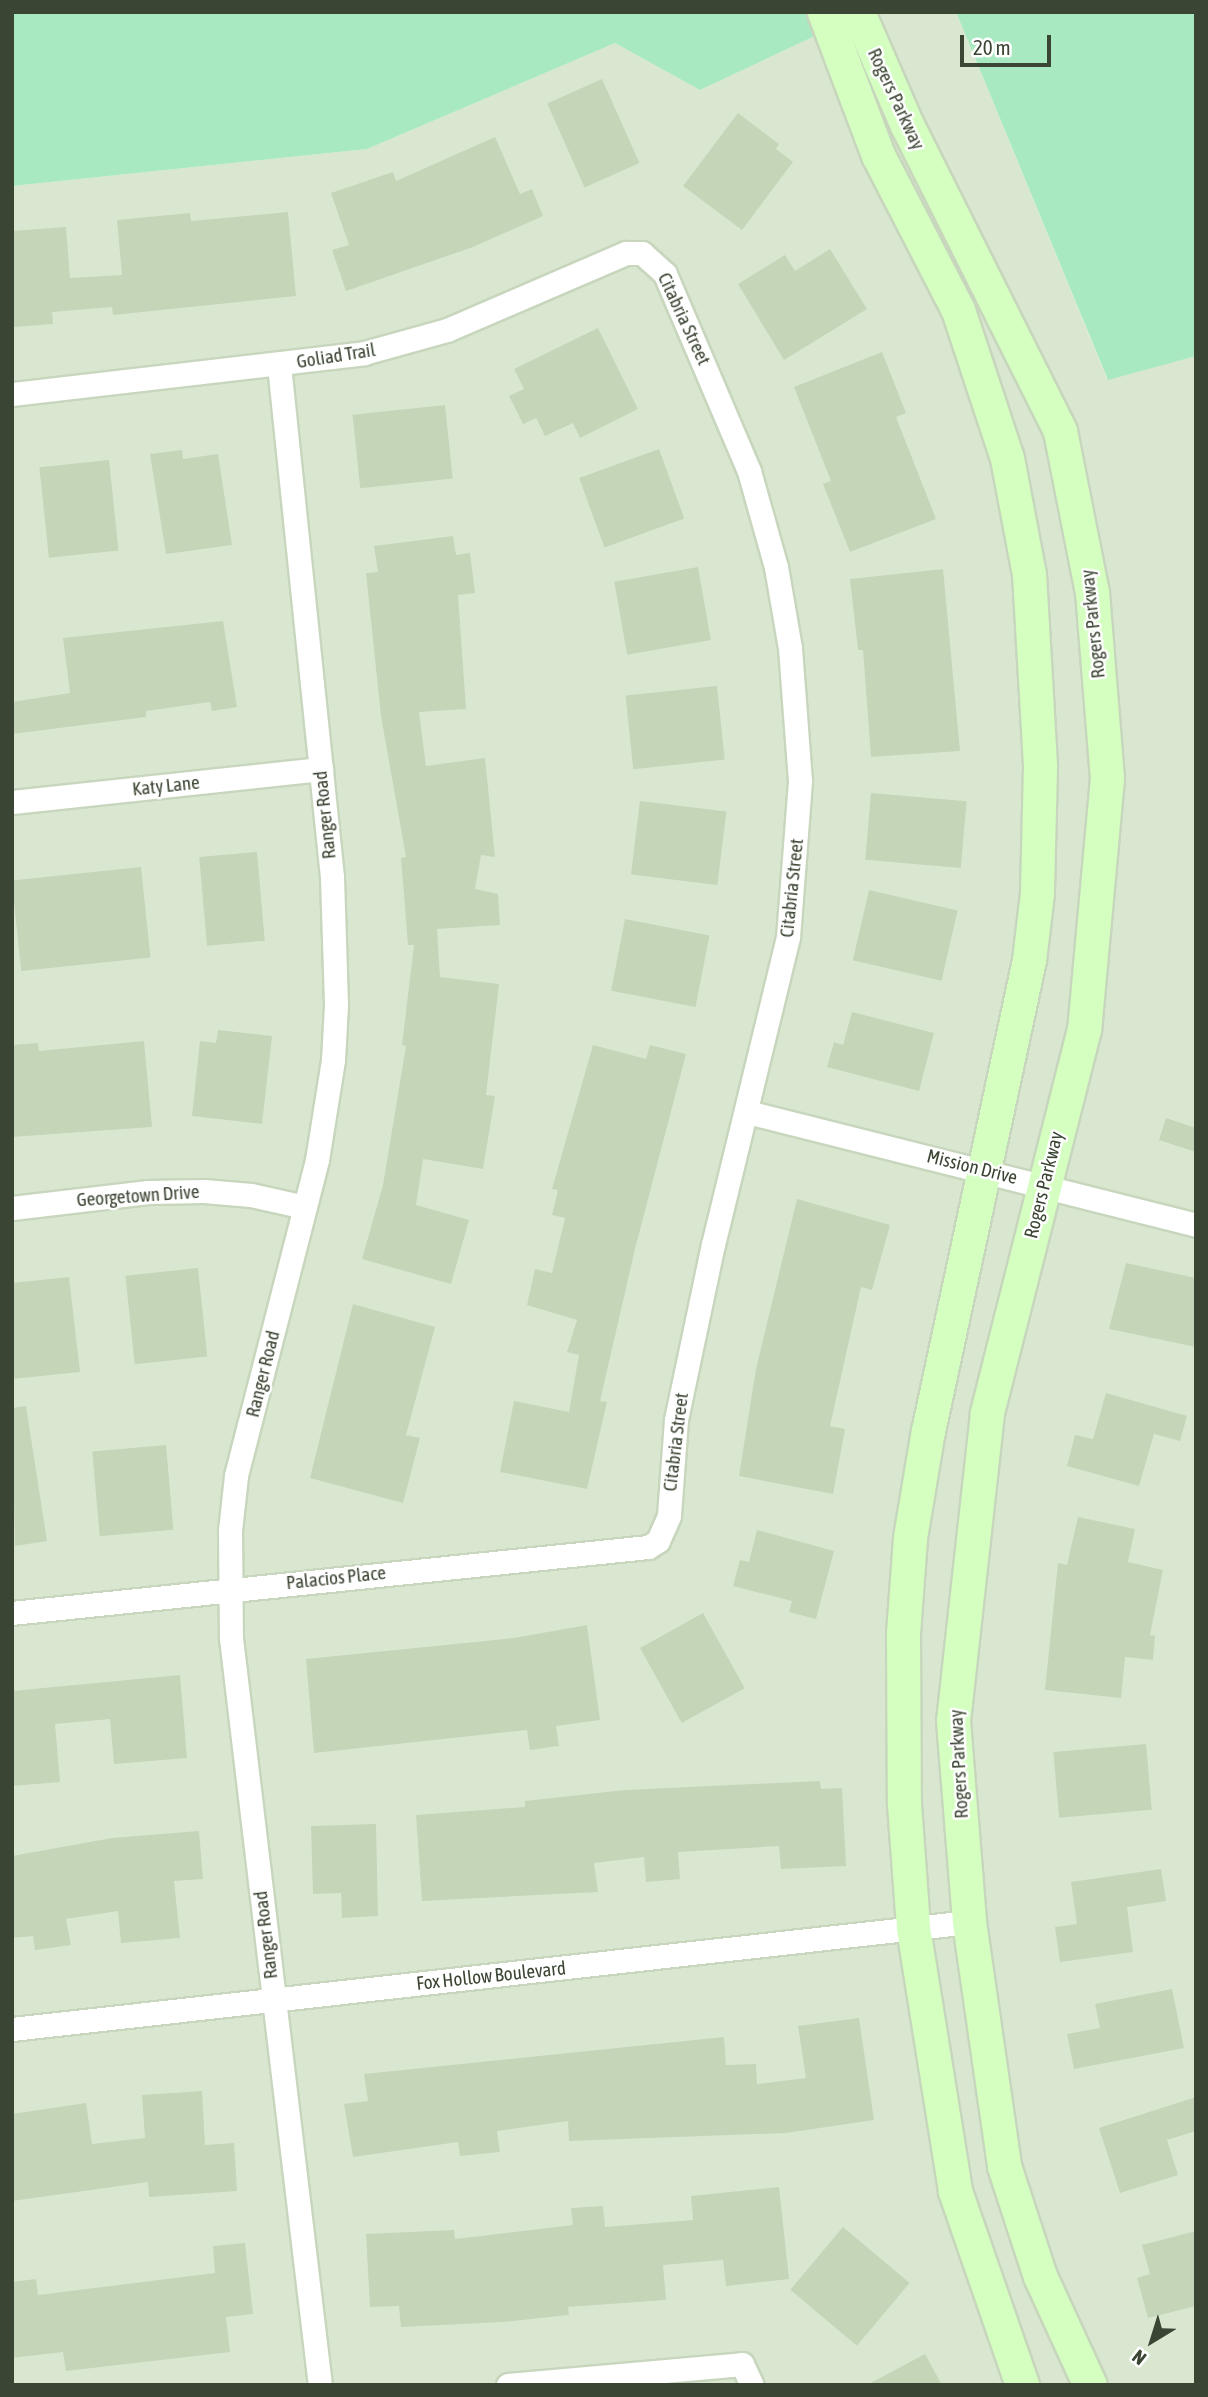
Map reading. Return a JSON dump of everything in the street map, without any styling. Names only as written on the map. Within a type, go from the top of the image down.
[{"type":"street","name":"Rogers Parkway","points":[[824,12],[878,155],[958,310],[1007,458],[1029,575],[1040,768],[1037,892],[1029,960],[928,1430],[906,1581],[904,1804],[913,1928],[955,2191],[1022,2385]]},
{"type":"street","name":"Rogers Parkway","points":[[858,12],[906,125],[1060,431],[1093,592],[1107,778],[1084,1029],[987,1413],[953,1721],[969,1922],[1004,2166],[1040,2276],[1090,2385]]},
{"type":"street","name":"Goliad Trail","points":[[12,394],[279,365],[411,342],[482,317],[626,253],[642,253]]},
{"type":"street","name":"Citabria Street","points":[[642,253],[665,274],[749,471],[776,567],[790,648],[800,781],[797,858],[788,937],[676,1420],[669,1516],[658,1541]]},
{"type":"street","name":"Ranger Road","points":[[279,365],[332,877],[335,1005],[326,1116],[236,1476],[230,1530],[230,1590],[231,1637],[320,2385]]},
{"type":"street","name":"Katy Lane","points":[[12,802],[321,769]]},
{"type":"street","name":"Mission Drive","points":[[747,1112],[982,1169],[1196,1226]]},
{"type":"street","name":"Georgetown Drive","points":[[12,1208],[148,1192],[204,1191],[251,1195],[305,1207]]},
{"type":"street","name":"Palacios Place","points":[[12,1613],[648,1547],[658,1541]]},
{"type":"street","name":"Fox Hollow Boulevard","points":[[12,2029],[969,1922]]},
{"type":"street","points":[[508,2385],[747,2374]]},
{"type":"shaded area","points":[[866,12],[956,12],[1107,379],[1196,356],[1196,2385],[12,2385],[12,186],[367,149],[615,43],[700,90]]},
{"type":"green space","points":[[12,12],[866,12],[700,90],[615,43],[367,149],[12,186]]},
{"type":"green space","points":[[956,12],[1196,12],[1196,356],[1108,380]]},
{"type":"building","points":[[602,79],[639,163],[585,187],[547,103]]},
{"type":"building","points":[[738,113],[779,144],[776,149],[793,162],[742,230],[683,186]]},
{"type":"building","points":[[495,137],[520,194],[532,189],[543,216],[473,247],[346,291],[332,250],[349,245],[331,193],[393,172],[396,181]]},
{"type":"building","points":[[288,212],[296,296],[113,315],[112,307],[52,312],[53,324],[14,327],[12,231],[66,227],[70,278],[122,275],[117,220],[190,213],[191,221]]},
{"type":"building","points":[[830,249],[867,309],[784,360],[738,284],[785,255],[795,271]]},
{"type":"building","points":[[598,328],[638,409],[580,438],[573,423],[545,436],[536,418],[523,424],[509,396],[524,389],[514,369]]},
{"type":"building","points":[[882,352],[906,413],[896,417],[936,519],[850,552],[823,484],[831,481],[794,387]]},
{"type":"building","points":[[445,405],[453,479],[360,488],[353,415]]},
{"type":"building","points":[[659,449],[684,519],[604,548],[579,478]]},
{"type":"building","points":[[182,450],[183,459],[218,454],[232,545],[166,554],[150,454]]},
{"type":"building","points":[[109,460],[119,551],[49,558],[39,467]]},
{"type":"building","points":[[453,536],[456,555],[470,553],[475,593],[458,595],[466,709],[419,712],[426,766],[485,758],[495,857],[481,855],[475,889],[498,894],[500,925],[437,929],[440,977],[499,984],[486,1095],[495,1096],[483,1169],[423,1159],[416,1205],[469,1220],[451,1284],[362,1259],[383,1185],[406,1046],[402,1045],[414,945],[408,945],[401,858],[406,857],[381,716],[366,573],[378,572],[374,546]]},
{"type":"building","points":[[698,567],[711,640],[627,655],[614,582]]},
{"type":"building","points":[[943,569],[960,751],[871,757],[863,650],[858,650],[850,579]]},
{"type":"building","points":[[223,621],[237,707],[212,711],[210,702],[146,711],[146,717],[12,734],[12,702],[70,693],[63,638]]},
{"type":"building","points":[[717,686],[725,760],[633,769],[626,696]]},
{"type":"building","points":[[871,793],[967,801],[961,868],[865,860]]},
{"type":"building","points":[[640,801],[726,812],[717,885],[631,874]]},
{"type":"building","points":[[257,852],[265,941],[207,946],[199,857]]},
{"type":"building","points":[[141,867],[151,958],[21,971],[12,881]]},
{"type":"building","points":[[869,890],[958,910],[941,981],[853,960]]},
{"type":"building","points":[[625,919],[709,935],[695,1007],[611,991]]},
{"type":"building","points":[[852,1012],[934,1033],[919,1091],[827,1067],[834,1042],[843,1045]]},
{"type":"building","points":[[218,1030],[272,1036],[262,1124],[192,1116],[200,1041],[216,1043]]},
{"type":"building","points":[[144,1041],[152,1127],[12,1137],[12,1045],[38,1043],[39,1051]]},
{"type":"building","points":[[593,1045],[646,1059],[650,1045],[686,1054],[635,1249],[600,1401],[607,1402],[587,1489],[500,1472],[514,1401],[569,1412],[579,1355],[567,1352],[577,1320],[527,1305],[535,1269],[552,1273],[565,1218],[552,1215],[558,1190],[552,1189]]},
{"type":"building","points":[[1166,1118],[1196,1128],[1196,1152],[1159,1140]]},
{"type":"building","points":[[797,1199],[890,1225],[872,1290],[861,1287],[830,1426],[845,1429],[833,1494],[739,1476],[756,1369]]},
{"type":"building","points":[[1126,1263],[1196,1278],[1196,1347],[1109,1329]]},
{"type":"building","points":[[198,1268],[207,1357],[135,1364],[125,1276]]},
{"type":"building","points":[[69,1277],[80,1372],[12,1379],[12,1283]]},
{"type":"building","points":[[353,1304],[435,1327],[406,1435],[420,1438],[403,1503],[310,1478]]},
{"type":"building","points":[[1106,1393],[1187,1416],[1180,1441],[1154,1434],[1139,1486],[1067,1466],[1075,1435],[1093,1439]]},
{"type":"building","points":[[26,1406],[47,1541],[15,1546],[12,1408]]},
{"type":"building","points":[[166,1445],[173,1530],[100,1536],[92,1451]]},
{"type":"building","points":[[1078,1517],[1135,1529],[1128,1562],[1163,1570],[1150,1635],[1155,1636],[1153,1660],[1125,1657],[1121,1698],[1045,1690],[1058,1563],[1067,1565]]},
{"type":"building","points":[[757,1530],[834,1551],[816,1619],[789,1612],[792,1601],[733,1586],[740,1560],[749,1562]]},
{"type":"building","points":[[703,1613],[745,1688],[682,1723],[640,1648]]},
{"type":"building","points":[[587,1625],[600,1720],[556,1726],[559,1746],[530,1750],[527,1730],[314,1753],[306,1659],[514,1638]]},
{"type":"building","points":[[180,1675],[187,1758],[114,1764],[110,1719],[55,1724],[60,1782],[12,1786],[12,1691]]},
{"type":"building","points":[[1146,1744],[1152,1810],[1059,1818],[1053,1752]]},
{"type":"building","points":[[820,1781],[821,1789],[842,1788],[846,1866],[781,1869],[779,1846],[678,1852],[680,1879],[646,1882],[644,1857],[594,1863],[598,1892],[422,1901],[416,1815],[525,1807],[525,1801],[625,1790]]},
{"type":"building","points":[[376,1824],[378,1916],[342,1918],[341,1893],[313,1894],[311,1826]]},
{"type":"building","points":[[199,1831],[203,1879],[174,1881],[180,1938],[121,1943],[118,1911],[66,1919],[71,1945],[35,1950],[33,1936],[12,1938],[12,1856],[112,1838]]},
{"type":"building","points":[[1161,1869],[1166,1901],[1127,1907],[1133,1952],[1060,1962],[1055,1927],[1077,1924],[1071,1882]]},
{"type":"building","points":[[1172,1989],[1184,2048],[1074,2069],[1067,2034],[1100,2028],[1095,2004]]},
{"type":"building","points":[[859,2018],[874,2120],[786,2133],[569,2141],[568,2121],[497,2131],[500,2152],[460,2156],[458,2142],[353,2157],[344,2104],[368,2101],[364,2074],[724,2037],[726,2065],[756,2064],[757,2084],[806,2078],[798,2026]]},
{"type":"building","points":[[202,2091],[205,2145],[234,2143],[237,2191],[149,2197],[148,2182],[12,2201],[12,2114],[86,2103],[92,2144],[145,2138],[142,2095]]},
{"type":"building","points":[[1196,2097],[1196,2131],[1167,2140],[1178,2175],[1120,2193],[1099,2128]]},
{"type":"building","points":[[779,2187],[789,2279],[726,2286],[723,2260],[663,2265],[666,2300],[568,2307],[569,2315],[503,2322],[401,2327],[399,2306],[370,2307],[366,2234],[454,2230],[455,2239],[573,2225],[571,2208],[603,2206],[605,2227],[693,2220],[691,2196]]},
{"type":"building","points":[[843,2227],[910,2283],[857,2346],[790,2290]]},
{"type":"building","points":[[1196,2231],[1196,2306],[1148,2318],[1137,2278],[1150,2274],[1142,2245]]},
{"type":"building","points":[[245,2243],[253,2314],[226,2317],[230,2352],[66,2371],[63,2352],[12,2358],[12,2282],[36,2279],[38,2295],[215,2273],[213,2246]]},
{"type":"building","points":[[925,2354],[942,2385],[867,2385]]}]
